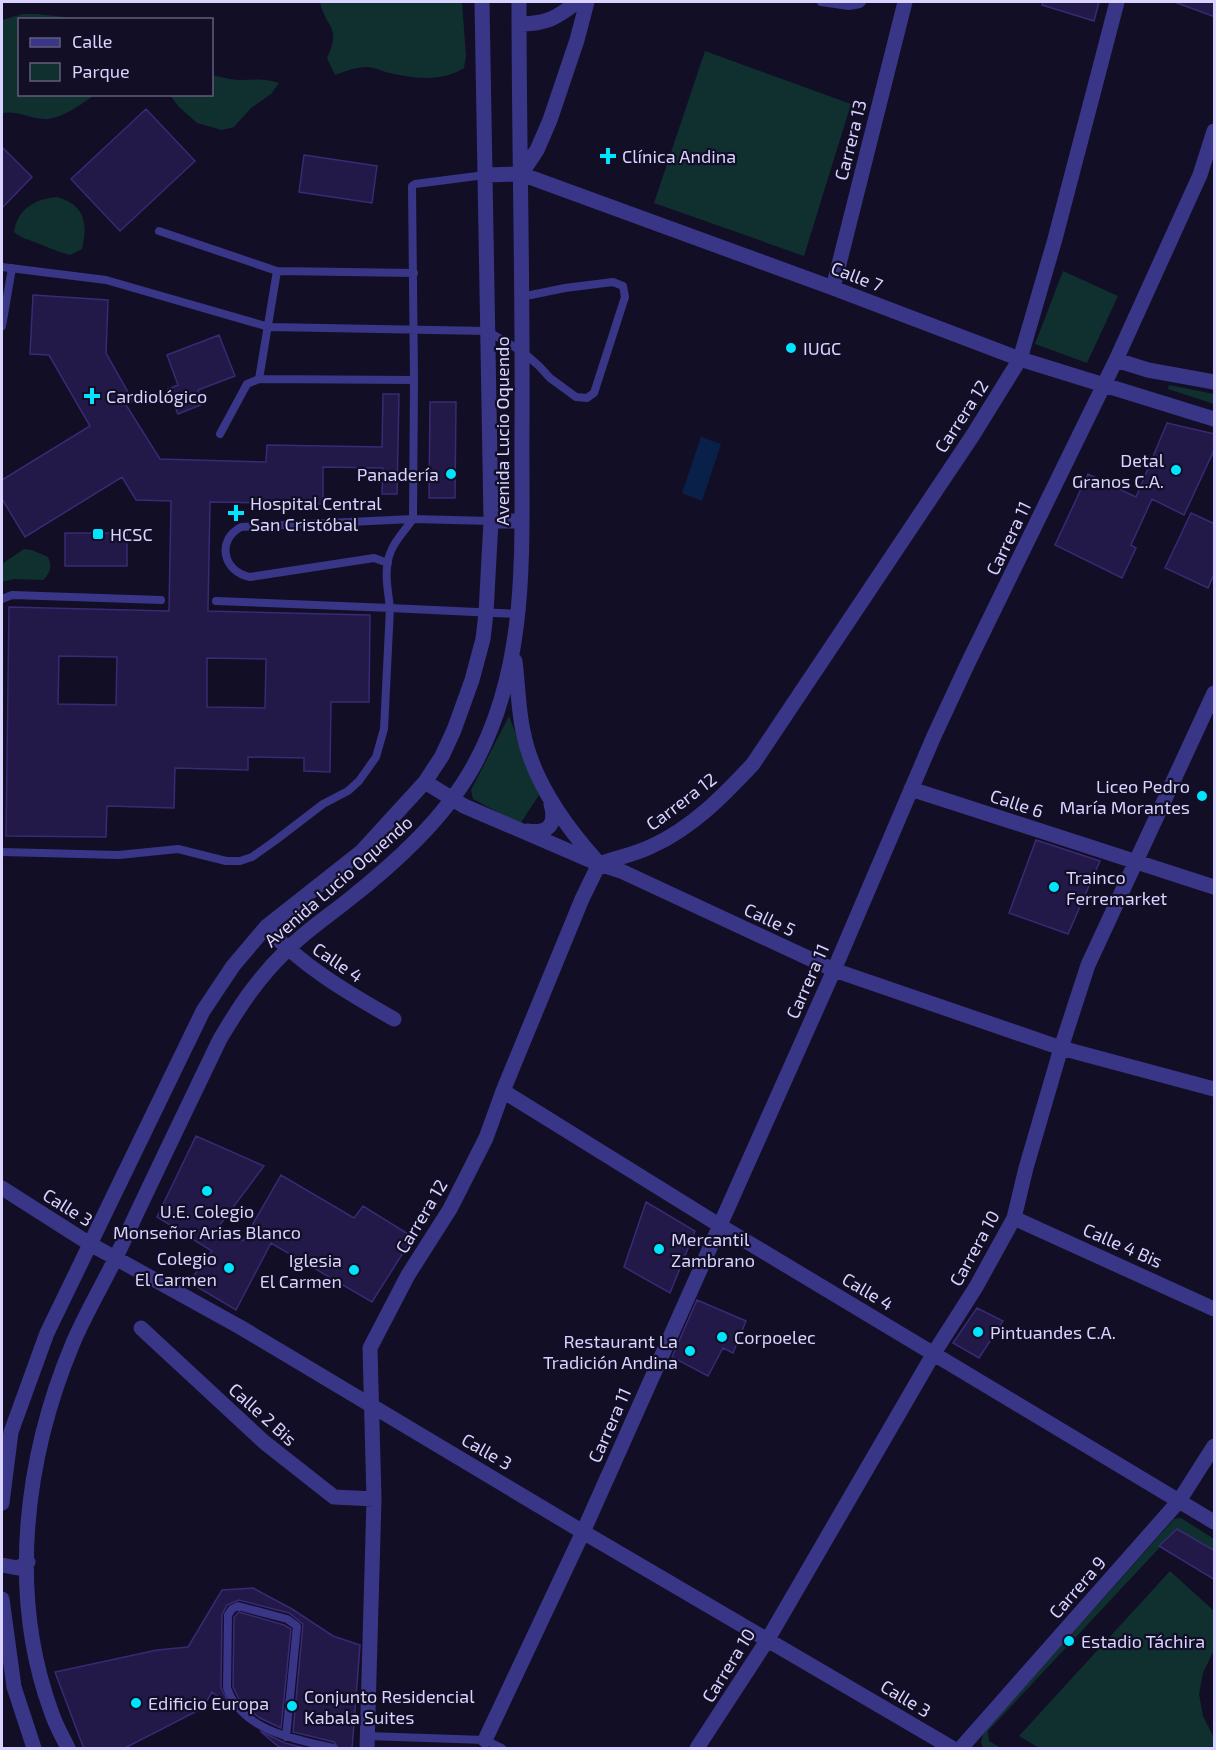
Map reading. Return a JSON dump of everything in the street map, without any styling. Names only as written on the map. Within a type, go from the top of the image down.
[{"type":"street","name":"Avenida Lucio Oquendo","points":[[2,1503],[7,1431],[47,1334],[203,1011],[233,966],[266,927],[361,852],[425,782],[442,756],[457,722],[475,669],[483,639],[486,613],[491,521],[482,2]]},
{"type":"street","name":"Avenida Lucio Oquendo","points":[[68,1749],[51,1713],[37,1662],[28,1606],[28,1529],[34,1466],[45,1423],[73,1342],[220,1040],[243,1000],[286,950],[366,886],[431,824],[452,798],[473,767],[497,714],[514,651],[521,584],[523,352],[519,2]]},
{"type":"street","points":[[519,24],[537,24],[558,17],[577,2]]},
{"type":"street","points":[[521,174],[537,150],[550,120],[577,40],[587,2]]},
{"type":"street","name":"Carrera 13","points":[[833,288],[905,2]]},
{"type":"street","name":"Carrera 12","points":[[367,1742],[374,1499],[370,1348],[408,1275],[450,1209],[486,1138],[503,1091],[598,864],[652,847],[685,827],[717,802],[753,764],[973,435],[1020,359],[1055,239],[1117,2]]},
{"type":"street","name":"Carrera 11","points":[[485,1740],[583,1532],[834,970],[910,789],[968,663],[1104,386],[1200,175],[1215,130]]},
{"type":"street","name":"Calle 7","points":[[485,175],[521,174],[1020,359],[1215,419]]},
{"type":"street","points":[[1116,360],[1148,370],[1215,382]]},
{"type":"street","points":[[491,521],[521,521]]},
{"type":"street","points":[[514,651],[523,731],[537,773],[551,801],[573,835],[598,864]]},
{"type":"street","name":"Carrera 10","points":[[698,1749],[768,1639],[934,1353],[976,1287],[1014,1218],[1061,1048],[1088,965],[1215,693]]},
{"type":"street","name":"Calle 5","points":[[425,782],[452,798],[519,830],[598,864],[621,871],[834,970],[1061,1048],[1215,1089]]},
{"type":"street","name":"Calle 6","points":[[910,789],[1136,863],[1215,886]]},
{"type":"street","points":[[519,830],[537,832],[549,826],[554,813],[551,801]]},
{"type":"street","name":"Calle 4","points":[[266,927],[286,950],[356,998],[394,1019]]},
{"type":"street","name":"Calle 4","points":[[503,1091],[719,1225],[1215,1522]]},
{"type":"street","name":"Calle 3","points":[[2,1188],[90,1244],[240,1327],[952,1749]]},
{"type":"street","name":"Calle 4 Bis","points":[[1014,1218],[1215,1309]]},
{"type":"street","name":"Calle 2 Bis","points":[[141,1328],[264,1442],[334,1497],[374,1499]]},
{"type":"street","name":"Carrera 9","points":[[961,1749],[1179,1501],[1215,1446]]},
{"type":"street","points":[[2,1565],[18,1568],[28,1562]]},
{"type":"street","points":[[2,1599],[14,1687],[34,1749]]},
{"type":"lane","points":[[821,2],[849,6],[862,2]]},
{"type":"lane","points":[[2,852],[119,855],[178,849],[226,861],[240,861],[252,857],[323,804],[359,781],[376,757],[384,729],[390,608],[388,563],[392,549],[413,519],[412,186],[485,175]]},
{"type":"lane","points":[[159,231],[277,271],[414,273]]},
{"type":"lane","points":[[2,267],[106,280],[269,327],[488,331],[523,352],[550,378],[576,397],[586,398],[594,393],[625,297],[622,286],[613,282],[565,288],[521,297]]},
{"type":"lane","points":[[2,326],[12,268]]},
{"type":"lane","points":[[259,379],[277,271]]},
{"type":"lane","points":[[220,434],[248,384],[259,379],[414,380]]},
{"type":"lane","points":[[388,563],[374,558],[250,577],[242,576],[232,569],[226,558],[225,550],[231,535],[242,527],[413,519],[491,521]]},
{"type":"lane","points":[[2,599],[12,595],[161,600]]},
{"type":"lane","points":[[216,601],[518,614]]},
{"type":"lane","points":[[286,1737],[297,1626],[287,1619],[238,1606],[228,1615],[227,1688],[231,1699],[257,1724],[286,1737],[333,1749]]},
{"type":"lane","points":[[367,1742],[485,1740],[502,1749]]},
{"type":"green space","points":[[320,2],[462,2],[466,56],[464,68],[445,76],[425,78],[367,67],[355,68],[335,75],[327,58],[333,33]]},
{"type":"green space","points":[[23,14],[74,18],[18,18],[18,96],[93,96],[72,110],[54,118],[42,119],[8,112],[2,113],[2,20]]},
{"type":"green space","points":[[705,51],[851,104],[804,256],[654,203]]},
{"type":"green space","points":[[213,75],[234,80],[264,80],[279,83],[271,94],[251,108],[234,127],[222,130],[197,123],[171,96],[213,96]]},
{"type":"green space","points":[[57,197],[74,205],[79,210],[84,223],[82,249],[70,255],[25,239],[14,232],[23,211],[41,200]]},
{"type":"green space","points":[[1063,271],[1118,296],[1087,363],[1035,344]]},
{"type":"green space","points":[[1169,385],[1214,394],[1214,404],[1168,389]]},
{"type":"green space","points":[[24,549],[48,557],[50,569],[48,574],[43,580],[14,579],[2,582],[2,564]]},
{"type":"green space","points":[[509,716],[539,795],[520,824],[473,799],[471,790]]},
{"type":"green space","name":"Estadio Táchira","points":[[1181,1518],[1214,1539],[1214,1551],[1177,1529],[988,1731],[989,1741],[1001,1748],[983,1748],[981,1742],[983,1734],[1174,1519]]},
{"type":"green space","points":[[1170,1571],[1214,1611],[1214,1650],[1203,1673],[1199,1694],[1203,1716],[1214,1738],[1214,1748],[1039,1748],[1019,1736]]},
{"type":"water","points":[[701,437],[721,444],[702,501],[682,493]]},
{"type":"building","points":[[1043,2],[1099,2],[1094,21],[1042,5]]},
{"type":"building","points":[[1215,2],[1215,17],[1177,3]]},
{"type":"building","points":[[146,109],[195,161],[120,231],[71,179]]},
{"type":"building","points":[[2,147],[32,177],[2,208]]},
{"type":"building","points":[[304,155],[377,166],[372,203],[299,192]]},
{"type":"building","points":[[33,295],[108,300],[106,353],[133,401],[126,405],[160,459],[266,462],[267,445],[382,447],[383,394],[399,394],[397,494],[382,494],[383,468],[323,467],[323,504],[210,502],[208,611],[370,615],[369,702],[331,702],[330,772],[304,771],[304,758],[248,757],[248,770],[175,768],[174,808],[107,806],[106,837],[6,836],[9,607],[169,611],[171,501],[136,500],[122,477],[25,537],[2,499],[2,480],[90,426],[49,355],[30,354]],"holes":[[[59,656],[117,657],[116,705],[58,704]],[[207,658],[266,659],[265,708],[207,707]]]},
{"type":"building","points":[[219,335],[235,376],[198,390],[203,404],[178,414],[168,389],[178,385],[167,355]]},
{"type":"building","points":[[430,402],[456,402],[455,498],[429,498]]},
{"type":"building","points":[[1167,423],[1215,434],[1215,448],[1184,515],[1152,499],[1131,545],[1136,548],[1122,578],[1055,545],[1088,474],[1136,497]]},
{"type":"building","points":[[1191,513],[1215,524],[1215,572],[1208,588],[1165,568]]},
{"type":"building","points":[[65,533],[127,533],[127,566],[65,566]]},
{"type":"building","name":"Trainco Ferremarket","points":[[1036,840],[1100,861],[1068,934],[1009,913]]},
{"type":"building","points":[[196,1136],[264,1166],[219,1226],[243,1241],[281,1175],[354,1218],[363,1206],[413,1237],[372,1302],[271,1243],[236,1310],[189,1282],[212,1251],[157,1217]]},
{"type":"building","name":"Mercantil Zambrano","points":[[646,1202],[695,1231],[670,1293],[624,1267]]},
{"type":"building","points":[[697,1300],[746,1321],[733,1353],[723,1348],[708,1376],[672,1357]]},
{"type":"building","name":"Pintuandes C.A.","points":[[977,1308],[1003,1321],[979,1358],[953,1343]]},
{"type":"building","points":[[1177,1529],[1215,1551],[1215,1580],[1159,1546]]},
{"type":"building","points":[[253,1588],[292,1609],[333,1636],[360,1645],[352,1749],[339,1749],[334,1742],[293,1732],[303,1624],[289,1613],[239,1600],[227,1605],[222,1615],[221,1688],[232,1709],[212,1692],[203,1708],[123,1749],[84,1749],[55,1672],[157,1650],[188,1647],[222,1590]]},
{"type":"building","points":[[239,1612],[291,1629],[281,1728],[249,1710],[239,1699],[233,1687],[234,1617]]},
{"type":"building","points":[[260,1731],[285,1743],[309,1749],[279,1747]]},
{"type":"place","name":"Clínica Andina","points":[[608,156]]},
{"type":"place","name":"IUGC","points":[[791,348]]},
{"type":"place","name":"Cardiológico","points":[[92,396]]},
{"type":"place","name":"Detal Granos C.A.","points":[[1176,470]]},
{"type":"place","name":"Panadería","points":[[451,474]]},
{"type":"place","name":"Hospital Central San Cristóbal","points":[[236,513]]},
{"type":"place","name":"HCSC","points":[[98,534]]},
{"type":"place","name":"Liceo Pedro María Morantes","points":[[1202,796]]},
{"type":"place","name":"Trainco Ferremarket","points":[[1054,887]]},
{"type":"place","name":"U.E. Colegio Monseñor Arias Blanco","points":[[207,1191]]},
{"type":"place","name":"Mercantil Zambrano","points":[[659,1249]]},
{"type":"place","name":"Colegio El Carmen","points":[[229,1268]]},
{"type":"place","name":"Iglesia El Carmen","points":[[354,1270]]},
{"type":"place","name":"Pintuandes C.A.","points":[[978,1332]]},
{"type":"place","name":"Corpoelec","points":[[722,1337]]},
{"type":"place","name":"Restaurant La Tradición Andina","points":[[690,1351]]},
{"type":"place","name":"Estadio Táchira","points":[[1069,1641]]},
{"type":"place","name":"Edificio Europa","points":[[136,1703]]},
{"type":"place","name":"Conjunto Residencial Kabala Suites","points":[[292,1706]]}]
